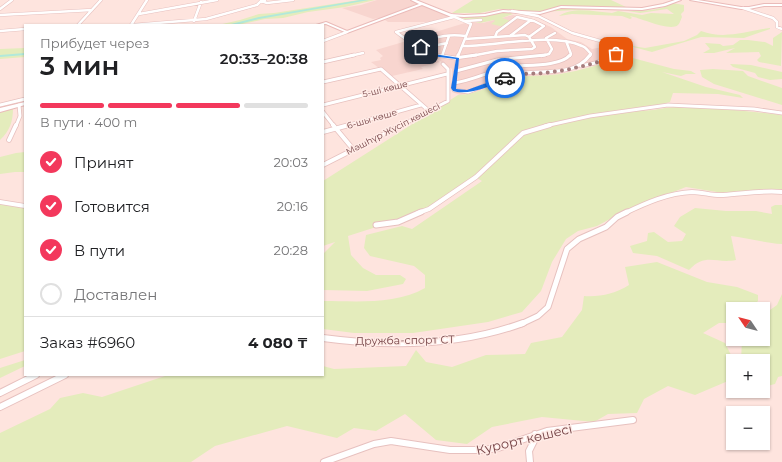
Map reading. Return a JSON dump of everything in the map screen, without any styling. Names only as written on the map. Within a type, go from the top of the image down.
[{"type":"street","points":[[0,9],[12,0]]},
{"type":"street","points":[[79,24],[101,0]]},
{"type":"street","points":[[133,24],[148,0]]},
{"type":"street","points":[[194,21],[202,0]]},
{"type":"street","points":[[139,14],[217,0]]},
{"type":"street","points":[[261,0],[266,4],[293,0]]},
{"type":"street","points":[[148,24],[207,19],[257,5],[261,0]]},
{"type":"street","points":[[413,0],[471,24],[458,58],[454,90],[460,92],[468,92],[498,80],[517,75],[553,72],[595,63],[616,54]]},
{"type":"street","points":[[407,40],[396,32],[452,16],[475,16],[499,11],[540,13],[561,7],[642,9],[664,5],[679,0]]},
{"type":"street","points":[[692,0],[744,8],[773,18],[777,27],[782,29]]},
{"type":"street","points":[[324,41],[421,4]]},
{"type":"street","points":[[744,8],[764,5],[782,5]]},
{"type":"street","points":[[0,15],[92,10]]},
{"type":"street","points":[[512,12],[538,16],[572,33],[618,46]]},
{"type":"street","points":[[423,48],[421,47],[426,41],[455,34],[466,37],[495,37],[531,35],[544,26],[531,20],[517,17],[497,32],[495,37]]},
{"type":"street","points":[[464,21],[481,20]]},
{"type":"street","points":[[510,36],[531,20]]},
{"type":"street","points":[[322,24],[326,23],[347,32]]},
{"type":"street","points":[[0,30],[24,29]]},
{"type":"street","points":[[456,71],[502,59],[546,55],[552,50],[546,38],[555,33]]},
{"type":"street","points":[[423,48],[433,55],[466,58],[502,51],[532,49],[535,47],[531,35]]},
{"type":"street","points":[[442,56],[449,36]]},
{"type":"street","points":[[462,46],[548,40],[566,41],[581,44],[590,50],[591,54],[589,58],[579,66]]},
{"type":"street","points":[[454,84],[466,81],[483,73],[499,69],[561,61],[571,54],[566,41]]},
{"type":"street","points":[[423,48],[447,43]]},
{"type":"street","points":[[324,62],[363,53]]},
{"type":"street","name":"Мәшhүр Жүсіп көшесі","points":[[324,164],[448,101],[448,69],[443,64]]},
{"type":"street","points":[[324,82],[381,68],[429,111]]},
{"type":"street","name":"5-ші көше","points":[[324,105],[447,74]]},
{"type":"street","points":[[0,105],[24,99]]},
{"type":"street","points":[[0,110],[24,103]]},
{"type":"street","points":[[9,140],[20,116],[19,105]]},
{"type":"street","name":"6-шы көше","points":[[324,132],[421,105]]},
{"type":"street","points":[[376,225],[398,222],[429,209],[476,177],[523,133],[539,126],[590,116],[668,105],[754,109],[782,113]]},
{"type":"street","points":[[324,113],[353,150]]},
{"type":"street","name":"Дружба-спорт СТ","points":[[324,338],[365,342],[432,342],[468,338],[514,326],[533,319],[543,313],[548,307],[567,248],[571,243],[578,238],[608,226],[617,217],[659,198],[685,193],[724,195],[757,191],[782,192]]},
{"type":"street","points":[[0,202],[24,206]]},
{"type":"street","points":[[0,394],[34,376]]},
{"type":"street","points":[[0,407],[62,376]]},
{"type":"street","name":"Курорт көшесі","points":[[324,462],[374,444],[391,441],[409,443],[424,447],[468,451],[498,448],[535,434],[632,420]]},
{"type":"street","points":[[530,462],[529,451],[534,441],[535,434]]},
{"type":"shaded area","points":[[377,0],[410,0],[418,3],[386,17],[373,19],[342,8],[361,5]]},
{"type":"shaded area","points":[[423,5],[450,16],[430,22],[388,22],[385,20]]},
{"type":"shaded area","points":[[513,15],[537,21],[551,27],[567,39],[581,42],[592,49],[603,47],[624,54],[559,74],[511,79],[490,88],[460,95],[452,92],[452,69],[409,40],[465,23],[483,23]]},
{"type":"shaded area","points":[[410,40],[440,62],[421,67],[423,69],[392,76],[382,67],[379,68],[371,62],[381,60],[380,58],[383,56],[376,50]]},
{"type":"green space","points":[[359,0],[375,0],[283,18],[265,19],[242,24],[222,24],[259,14]]},
{"type":"green space","points":[[473,0],[611,0],[626,7],[541,12],[499,9],[480,13],[452,13]]},
{"type":"green space","points":[[672,3],[684,5],[684,11],[681,14],[682,17],[680,22],[674,27],[662,26],[630,16],[632,18],[630,19],[622,16],[572,14],[559,16],[578,10],[612,13],[618,11],[642,15],[651,13],[674,14],[667,9],[640,13],[628,11],[657,9]]},
{"type":"green space","points":[[501,11],[513,14],[502,18],[511,21],[504,27],[491,24],[495,21],[494,20],[480,23],[470,21],[483,21],[482,19],[467,20],[456,16],[478,16]]},
{"type":"green space","points":[[770,28],[744,38],[701,37],[652,52],[626,45],[645,48],[684,41],[697,35],[701,31],[710,34],[727,35]]},
{"type":"green space","points":[[782,32],[781,66],[759,62],[757,60],[761,56],[759,52],[726,53],[735,48],[714,53],[703,53],[710,49],[705,43],[720,44],[723,46],[733,45],[740,40],[748,40],[765,42],[773,46],[773,38]]},
{"type":"green space","points":[[24,48],[24,57],[0,59],[0,49]]},
{"type":"green space","points":[[625,56],[674,69],[691,71],[696,74],[686,74],[681,76],[662,72],[706,87],[740,95],[743,98],[718,94],[673,93],[670,102],[640,110],[690,107],[782,115],[782,190],[757,190],[723,193],[686,187],[623,212],[597,226],[578,231],[566,239],[552,262],[541,291],[522,312],[488,322],[413,333],[354,333],[324,329],[324,301],[388,300],[425,288],[425,275],[414,266],[370,256],[364,248],[366,235],[402,226],[412,229],[482,181],[475,177],[420,213],[348,236],[351,255],[363,268],[376,275],[400,275],[406,279],[403,284],[367,291],[324,290],[324,253],[335,242],[324,246],[324,180],[458,95],[479,91],[517,77],[554,75],[609,62]]},
{"type":"green space","points":[[730,64],[751,65],[782,72],[782,79],[770,80],[758,77],[755,73],[733,67]]},
{"type":"green space","points":[[713,69],[743,71],[748,76],[782,88],[782,105],[714,84],[702,77],[700,70]]},
{"type":"green space","points":[[13,108],[10,126],[0,140],[0,112]]},
{"type":"green space","points":[[24,152],[24,172],[0,174],[0,157]]},
{"type":"green space","points":[[0,204],[24,208],[24,351],[0,359]]},
{"type":"green space","points":[[775,205],[782,205],[782,244],[731,236],[736,260],[701,261],[689,270],[657,256],[633,253],[630,246],[647,241],[648,233],[654,232],[668,242],[682,241],[686,234],[674,226],[680,217],[695,208],[726,211],[756,211],[772,214],[771,207]]},
{"type":"green space","points":[[657,262],[707,282],[737,287],[758,295],[757,302],[726,302],[726,323],[719,323],[703,333],[725,343],[730,354],[726,354],[726,382],[695,395],[668,386],[644,399],[637,413],[608,414],[594,422],[542,417],[492,427],[467,444],[436,440],[405,414],[376,431],[354,428],[337,438],[287,426],[215,446],[191,462],[0,462],[0,433],[50,409],[60,398],[83,393],[102,397],[165,376],[324,376],[324,366],[334,369],[406,366],[416,350],[426,362],[452,367],[486,355],[525,354],[531,343],[562,337],[582,310],[584,296],[607,294],[618,291],[629,285],[625,267]]},
{"type":"green space","points":[[782,294],[782,376],[778,377],[775,384],[770,385],[770,354],[741,354],[742,346],[770,346],[770,310],[777,305]]},
{"type":"green space","points":[[24,360],[24,366],[0,378],[0,368]]},
{"type":"waterway","points":[[233,24],[259,18],[367,0]]},
{"type":"waterway","points":[[0,56],[24,54]]},
{"type":"way so far","points":[[505,78],[522,74],[566,70],[595,63],[616,54]]},
{"type":"route","points":[[421,47],[433,55],[458,58],[456,62],[454,90],[468,92],[505,78]]}]
